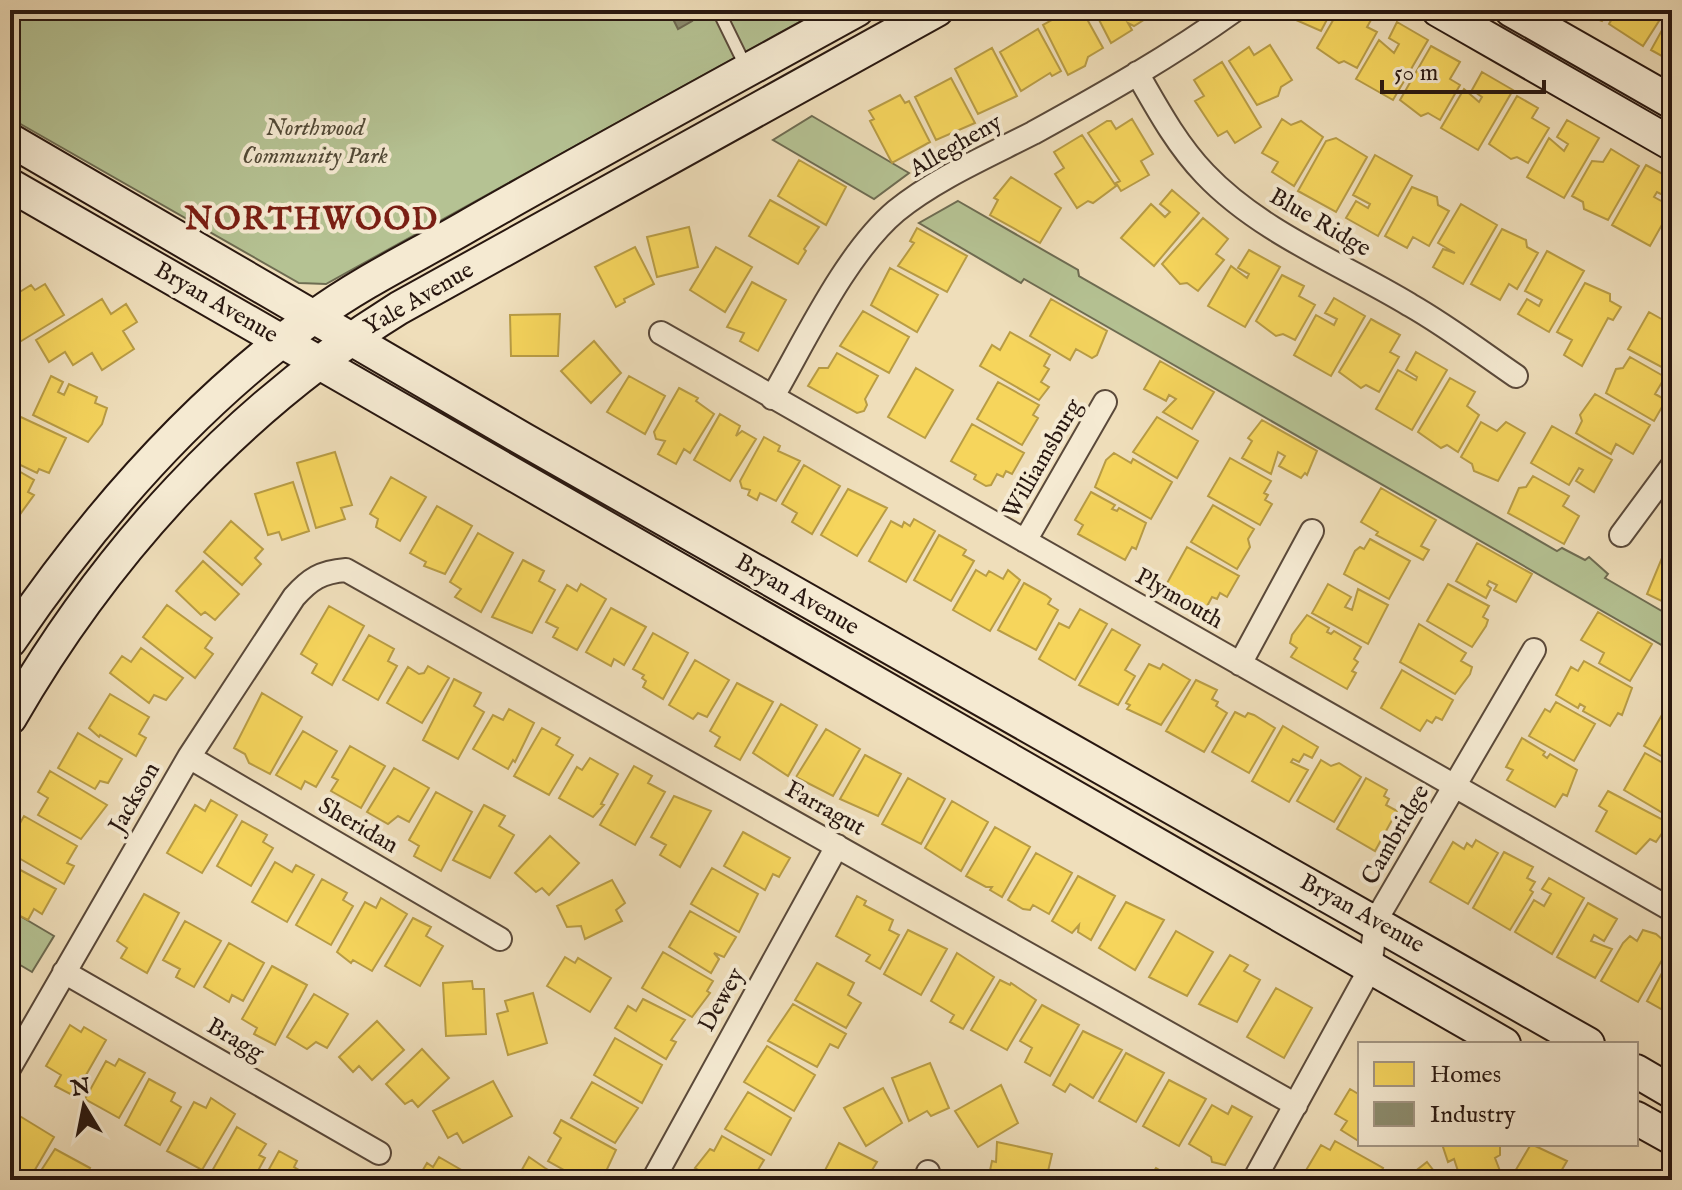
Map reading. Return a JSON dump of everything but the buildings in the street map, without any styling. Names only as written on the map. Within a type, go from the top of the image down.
[{"type":"main road","name":"Yale Avenue","points":[[10,641],[61,565],[127,486],[228,387],[316,315],[524,194],[857,10]]},
{"type":"main road","name":"Yale Avenue","points":[[10,718],[72,618],[153,515],[237,432],[318,362],[352,337],[937,10]]},
{"type":"main road","points":[[1438,10],[1672,144]]},
{"type":"main road","points":[[1511,10],[1672,102]]},
{"type":"main road","name":"Bryan Avenue","points":[[10,140],[973,696],[1376,920],[1585,1042]]},
{"type":"main road","name":"Bryan Avenue","points":[[10,185],[1500,1042]]},
{"type":"main road","points":[[1638,1072],[1672,1092]]},
{"type":"main road","points":[[1638,1119],[1672,1138]]},
{"type":"street","name":"Allegheny","points":[[772,398],[849,267],[895,212],[961,171],[1137,73],[1235,10]]},
{"type":"street","name":"Blue Ridge","points":[[1137,73],[1182,146],[1205,174],[1231,198],[1262,220],[1413,306],[1516,376]]},
{"type":"street","name":"Plymouth","points":[[661,333],[1672,910]]},
{"type":"street","name":"Williamsburg","points":[[1025,541],[1105,402]]},
{"type":"street","points":[[1621,535],[1672,466]]},
{"type":"street","points":[[1240,664],[1312,531]]},
{"type":"street","name":"Farragut","points":[[325,572],[346,570],[363,578],[1296,1105]]},
{"type":"street","name":"Jackson","points":[[10,1067],[189,757],[294,597],[309,580],[325,572]]},
{"type":"street","name":"Cambridge","points":[[1254,1180],[1370,969],[1376,920],[1534,650]]},
{"type":"street","name":"Sheridan","points":[[189,757],[500,939]]},
{"type":"street","name":"Dewey","points":[[653,1180],[837,846]]},
{"type":"street","name":"Bragg","points":[[64,972],[379,1153]]},
{"type":"lane","points":[[718,10],[748,70]]},
{"type":"green space","name":"Northwood Community Park","points":[[10,10],[821,10],[326,284],[299,283],[10,118]]},
{"type":"green space","points":[[812,116],[909,173],[874,199],[773,140]]},
{"type":"green space","points":[[958,201],[1078,270],[1079,276],[1557,551],[1562,548],[1585,560],[1589,557],[1608,574],[1605,578],[1672,617],[1672,651],[1024,279],[1021,283],[919,223]]},
{"type":"green space","points":[[10,910],[54,936],[32,972],[10,959]]},
{"type":"district","name":"NORTHWOOD","points":[[312,220]]}]
